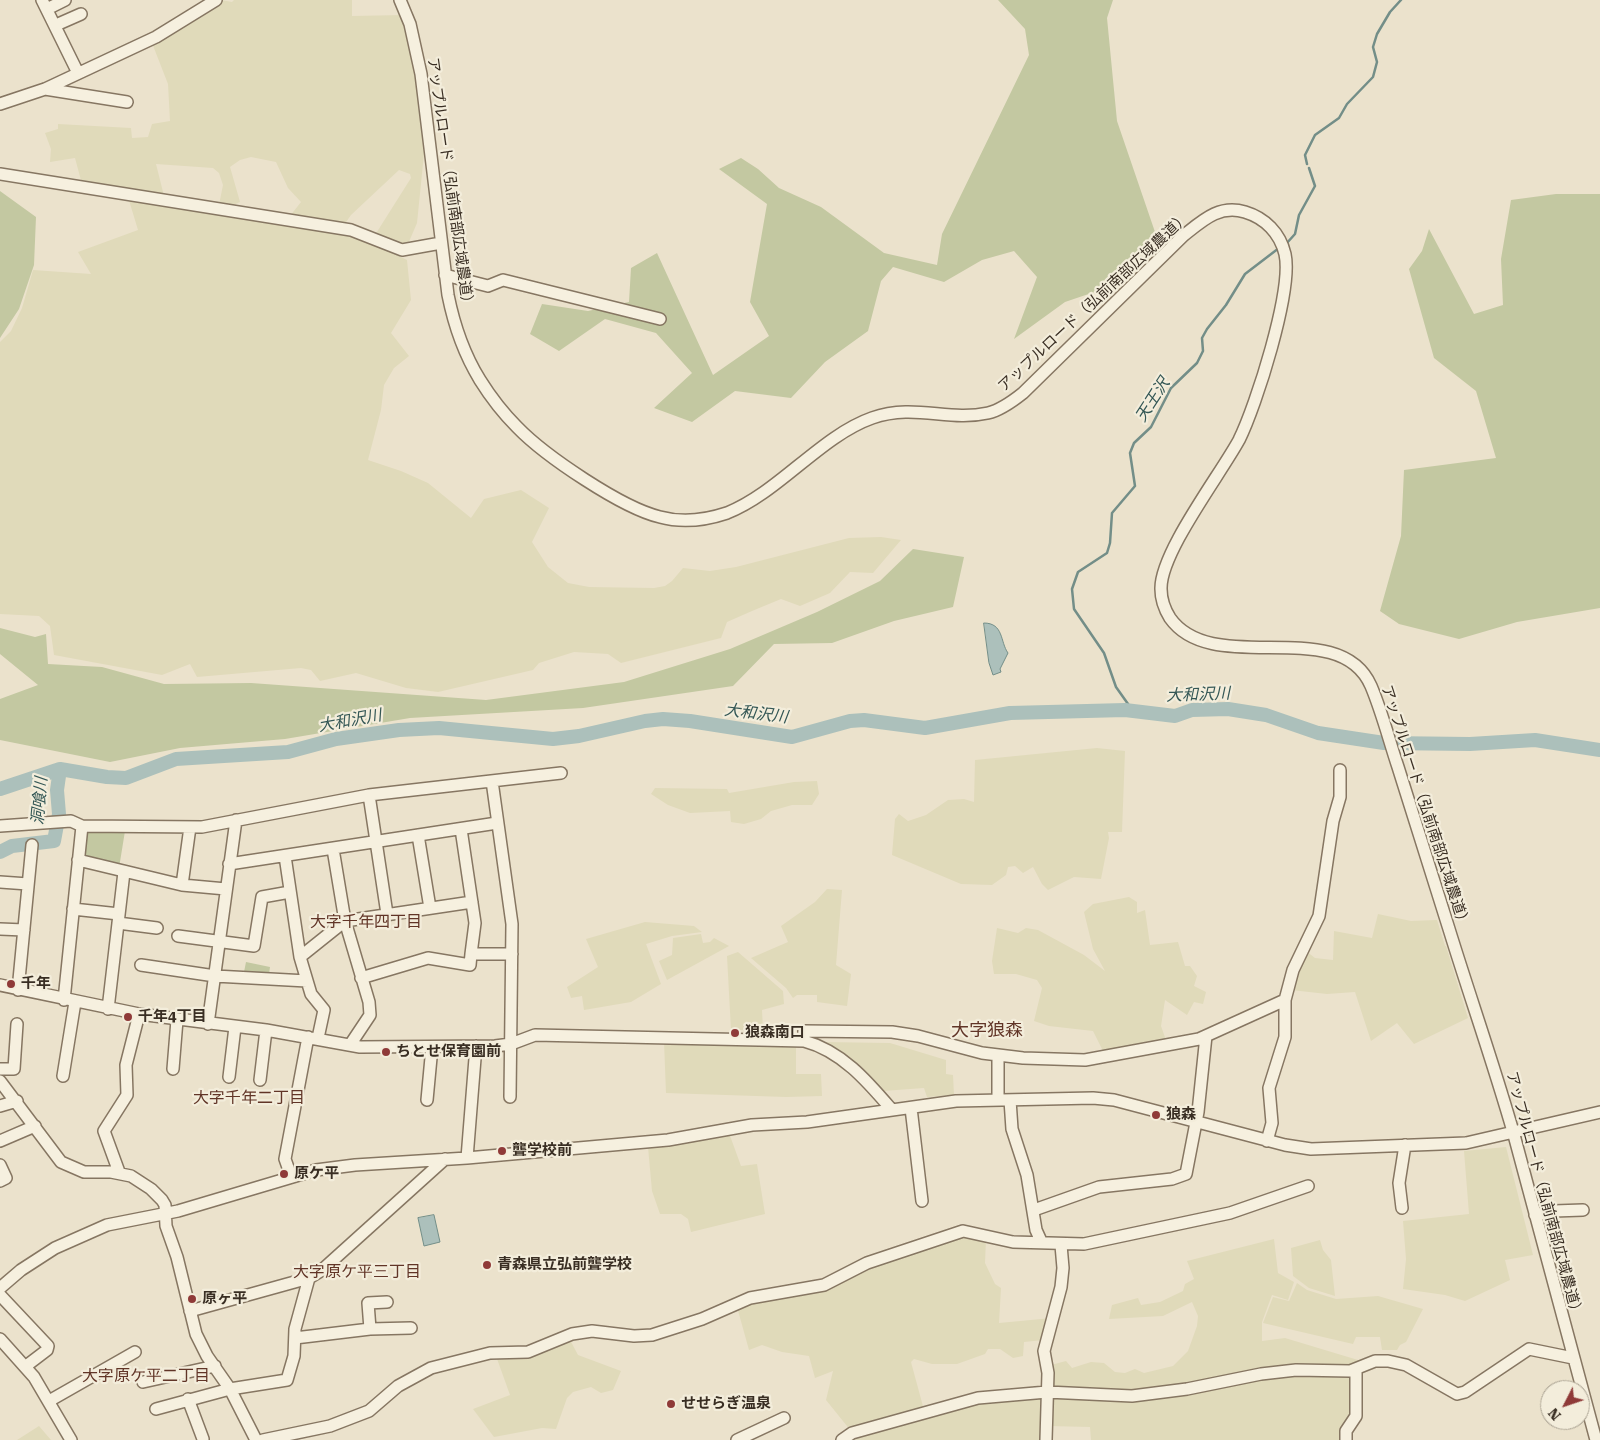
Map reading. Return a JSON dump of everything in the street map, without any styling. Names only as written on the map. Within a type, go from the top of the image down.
[{"type":"street","points":[[65,0],[45,4],[78,73]]},
{"type":"street","points":[[2,101],[45,89],[156,37],[216,0]]},
{"type":"street","name":"アップルロード（弘前南部広域農道）","points":[[400,0],[410,24],[421,74],[445,275],[452,316],[470,362],[490,394],[518,428],[553,457],[625,503],[662,518],[695,520],[715,516],[742,505],[844,432],[870,418],[901,411],[970,416],[989,413],[1006,406],[1029,388],[1183,236],[1205,219],[1216,212],[1230,209],[1258,217],[1269,225],[1280,239],[1286,264],[1286,279],[1274,335],[1252,410],[1241,436],[1166,563],[1160,589],[1162,601],[1176,625],[1201,641],[1213,644],[1319,651],[1348,659],[1357,666],[1369,683],[1400,774],[1513,1133],[1596,1440]]},
{"type":"street","points":[[56,25],[81,14]]},
{"type":"street","points":[[45,89],[127,102]]},
{"type":"street","points":[[0,174],[351,230],[402,250],[441,243]]},
{"type":"street","points":[[445,275],[488,286],[504,280],[660,319]]},
{"type":"street","points":[[1267,1141],[1272,1124],[1269,1088],[1285,1037],[1285,1000],[1293,970],[1319,916],[1333,821],[1340,797],[1340,770]]},
{"type":"street","points":[[0,826],[71,821],[82,826],[190,827],[369,795],[561,773]]},
{"type":"street","points":[[492,781],[512,924],[510,1097]]},
{"type":"street","points":[[369,795],[387,914]]},
{"type":"street","points":[[208,1024],[236,820]]},
{"type":"street","points":[[230,864],[497,823]]},
{"type":"street","points":[[63,1076],[73,910],[82,826]]},
{"type":"street","points":[[182,885],[190,827]]},
{"type":"street","points":[[361,978],[428,958],[470,965],[475,923],[461,829]]},
{"type":"street","points":[[418,835],[430,908]]},
{"type":"street","points":[[18,990],[32,845]]},
{"type":"street","points":[[333,848],[345,921],[370,1015],[350,1045]]},
{"type":"street","points":[[285,856],[300,957],[311,994],[324,1010],[313,1038],[285,1159],[291,1176]]},
{"type":"street","points":[[78,860],[182,885],[226,889]]},
{"type":"street","points":[[108,1009],[124,872]]},
{"type":"street","points":[[0,882],[28,884]]},
{"type":"street","points":[[178,936],[254,946],[262,896],[290,892]]},
{"type":"street","points":[[300,957],[345,921],[472,902]]},
{"type":"street","points":[[73,910],[118,918],[157,928]]},
{"type":"street","points":[[0,929],[24,930]]},
{"type":"street","points":[[471,954],[512,954]]},
{"type":"street","points":[[141,965],[215,976],[307,981]]},
{"type":"street","points":[[0,986],[108,1009],[177,1020],[266,1030],[368,1048],[511,1044],[535,1035],[804,1041],[818,1046],[851,1066],[892,1110]]},
{"type":"street","points":[[804,1041],[804,1031],[892,1032],[918,1036],[965,1049],[998,1055],[1023,1058],[1098,1059],[1199,1039],[1285,1000]]},
{"type":"street","points":[[119,1172],[104,1131],[127,1095],[126,1065],[138,1014]]},
{"type":"street","points":[[173,1069],[177,1020]]},
{"type":"street","points":[[0,1069],[14,1069],[17,1024]]},
{"type":"street","points":[[228,1077],[235,1027]]},
{"type":"street","points":[[260,1080],[266,1030]]},
{"type":"street","points":[[1034,1210],[1099,1187],[1180,1177],[1188,1170],[1195,1120],[1198,1112],[1206,1036]]},
{"type":"street","points":[[467,1158],[476,1046]]},
{"type":"street","points":[[427,1100],[432,1047]]},
{"type":"street","points":[[998,1055],[1004,1100],[1027,1175],[1036,1230],[1041,1241]]},
{"type":"street","points":[[0,1080],[61,1162],[84,1172],[119,1172],[137,1179],[151,1189],[166,1205],[166,1226],[177,1257],[190,1311],[202,1346],[230,1389],[256,1440]]},
{"type":"street","points":[[0,1288],[21,1270],[55,1248],[107,1225],[166,1214],[291,1176],[340,1166],[467,1158],[668,1140],[752,1125],[807,1122],[956,1101],[1093,1098],[1114,1100],[1195,1120],[1267,1141],[1311,1149],[1466,1142],[1600,1112]]},
{"type":"street","points":[[0,1106],[17,1102]]},
{"type":"street","points":[[911,1108],[922,1202]]},
{"type":"street","points":[[0,1141],[35,1126]]},
{"type":"street","points":[[1402,1208],[1399,1183],[1405,1145]]},
{"type":"street","points":[[190,1311],[309,1278],[343,1253],[445,1159]]},
{"type":"street","points":[[0,1164],[6,1178],[0,1181]]},
{"type":"street","points":[[263,1440],[330,1426],[369,1412],[398,1386],[431,1368],[490,1353],[528,1352],[572,1334],[592,1331],[634,1336],[652,1335],[707,1318],[750,1298],[824,1285],[866,1263],[963,1231],[1013,1242],[1041,1241],[1061,1245],[1084,1244],[1215,1216],[1308,1186]]},
{"type":"street","points":[[1535,1215],[1554,1211],[1583,1210]]},
{"type":"street","points":[[1046,1440],[1048,1373],[1044,1351],[1061,1287],[1063,1268],[1061,1245]]},
{"type":"street","points":[[156,1409],[230,1389],[287,1380],[294,1356],[294,1338],[309,1278]]},
{"type":"street","points":[[0,1295],[48,1346],[47,1350],[26,1366]]},
{"type":"street","points":[[370,1329],[368,1303],[387,1302]]},
{"type":"street","points":[[294,1338],[370,1329],[411,1328]]},
{"type":"street","points":[[0,1339],[26,1366],[71,1440]]},
{"type":"street","points":[[842,1440],[852,1433],[972,1399],[1047,1392],[1132,1396],[1187,1389],[1261,1374],[1296,1370],[1342,1372],[1356,1370],[1375,1362],[1397,1363],[1423,1373],[1457,1394],[1465,1392],[1529,1349],[1573,1358]]},
{"type":"street","points":[[49,1401],[135,1352]]},
{"type":"street","points":[[143,1382],[215,1366]]},
{"type":"street","points":[[1346,1440],[1346,1431],[1356,1416],[1356,1370]]},
{"type":"street","points":[[188,1399],[203,1439]]},
{"type":"street","points":[[737,1440],[762,1435],[784,1418]]},
{"type":"shaded area","points":[[221,0],[232,2],[234,0],[352,0],[352,16],[403,15],[414,56],[425,144],[417,223],[408,244],[390,243],[375,235],[411,178],[410,174],[399,170],[351,215],[344,225],[290,216],[301,202],[288,188],[276,162],[251,157],[240,160],[230,167],[240,202],[229,207],[219,205],[223,185],[219,173],[213,168],[156,164],[164,196],[82,184],[75,158],[50,162],[51,149],[45,133],[58,129],[58,124],[131,128],[132,138],[148,137],[152,124],[170,121],[168,84],[152,43]]},
{"type":"shaded area","points":[[128,197],[354,234],[407,260],[411,300],[391,333],[409,356],[394,368],[384,385],[381,410],[368,460],[401,471],[428,483],[471,518],[484,499],[521,490],[549,508],[532,542],[548,567],[568,583],[589,587],[654,588],[665,586],[683,568],[710,571],[736,567],[849,538],[881,537],[901,540],[873,573],[850,572],[830,593],[800,606],[781,599],[752,611],[727,622],[721,638],[621,663],[608,654],[574,652],[539,663],[533,670],[438,692],[406,688],[356,673],[320,681],[311,670],[301,668],[197,677],[190,664],[162,675],[54,655],[50,626],[39,616],[0,614],[0,342],[11,331],[22,308],[33,270],[91,274],[78,252],[138,230]]},
{"type":"shaded area","points":[[984,623],[995,626],[1008,653],[1000,669],[1001,672],[993,675],[989,663]]},
{"type":"shaded area","points":[[1097,748],[1125,751],[1122,832],[1108,832],[1109,838],[1101,879],[1074,877],[1048,890],[1042,884],[1033,867],[1023,873],[1015,866],[1008,867],[1006,875],[992,885],[961,884],[892,855],[895,819],[899,814],[908,821],[926,815],[948,800],[964,799],[974,802],[975,760]]},
{"type":"shaded area","points":[[817,781],[819,794],[812,805],[792,805],[771,811],[761,819],[744,824],[731,822],[730,811],[690,813],[668,805],[651,794],[655,788],[727,789],[729,793],[794,782]]},
{"type":"shaded area","points":[[827,889],[842,890],[836,965],[851,974],[847,1006],[817,1002],[817,995],[797,995],[793,998],[786,988],[751,958],[788,942],[781,926],[815,902]]},
{"type":"shaded area","points":[[1129,897],[1137,902],[1137,913],[1145,910],[1150,945],[1178,942],[1185,966],[1190,966],[1197,976],[1194,986],[1206,992],[1203,1004],[1194,1002],[1187,1015],[1165,1000],[1161,1026],[1167,1043],[1105,1055],[1093,1031],[1049,1026],[1034,1021],[1042,988],[1037,980],[1016,974],[994,974],[992,961],[997,928],[1018,933],[1026,928],[1038,930],[1084,955],[1105,971],[1093,949],[1084,912],[1093,904]]},
{"type":"shaded area","points":[[1378,914],[1411,921],[1437,920],[1468,1018],[1414,1044],[1397,1023],[1371,1041],[1355,992],[1327,994],[1291,990],[1306,951],[1315,958],[1333,960],[1334,931],[1372,938]]},
{"type":"shaded area","points":[[645,922],[694,926],[702,932],[672,936],[646,944],[661,984],[631,1002],[584,1010],[582,996],[571,998],[567,987],[598,967],[586,939]]},
{"type":"shaded area","points":[[701,934],[703,943],[710,942],[714,938],[729,946],[667,980],[659,961],[672,955],[673,938]]},
{"type":"shaded area","points":[[738,952],[783,991],[784,1004],[762,1010],[763,1030],[731,1030],[727,956]]},
{"type":"shaded area","points":[[664,1041],[796,1044],[796,1074],[821,1074],[822,1096],[786,1097],[666,1093]]},
{"type":"shaded area","points":[[821,1042],[890,1043],[946,1060],[946,1074],[953,1075],[954,1095],[927,1097],[924,1088],[883,1091],[863,1070]]},
{"type":"shaded area","points":[[729,1133],[741,1166],[757,1164],[765,1214],[691,1232],[688,1219],[681,1214],[660,1214],[652,1191],[648,1147]]},
{"type":"shaded area","points":[[1506,1147],[1533,1255],[1505,1260],[1510,1280],[1465,1301],[1445,1295],[1403,1289],[1406,1259],[1403,1221],[1469,1214],[1464,1151]]},
{"type":"shaded area","points":[[434,1215],[440,1242],[424,1246],[418,1218]]},
{"type":"shaded area","points":[[963,1234],[986,1239],[985,1263],[995,1284],[1001,1288],[999,1323],[1052,1318],[1043,1340],[1024,1342],[1023,1356],[1013,1358],[1000,1349],[988,1349],[985,1354],[957,1364],[932,1364],[914,1359],[911,1362],[924,1410],[851,1431],[826,1400],[833,1371],[815,1378],[809,1356],[782,1352],[762,1345],[749,1350],[737,1307],[812,1289],[860,1268]]},
{"type":"shaded area","points":[[1274,1239],[1278,1273],[1294,1282],[1288,1300],[1272,1295],[1262,1322],[1262,1341],[1285,1338],[1358,1360],[1359,1364],[1132,1394],[1051,1387],[1051,1365],[1066,1361],[1072,1368],[1091,1362],[1104,1363],[1115,1372],[1125,1373],[1135,1369],[1144,1373],[1173,1366],[1188,1351],[1197,1326],[1198,1316],[1192,1302],[1163,1316],[1109,1319],[1112,1305],[1138,1298],[1141,1305],[1160,1302],[1183,1291],[1185,1284],[1194,1279],[1187,1261]]},
{"type":"shaded area","points":[[1320,1240],[1323,1250],[1331,1260],[1335,1296],[1309,1288],[1293,1276],[1291,1248]]},
{"type":"shaded area","points":[[1297,1283],[1307,1290],[1336,1299],[1378,1296],[1423,1309],[1406,1342],[1400,1345],[1397,1350],[1382,1350],[1380,1337],[1356,1337],[1353,1344],[1263,1323],[1273,1297],[1289,1301]]},
{"type":"shaded area","points":[[570,1340],[578,1355],[621,1371],[613,1390],[601,1393],[591,1387],[573,1392],[567,1398],[556,1429],[542,1428],[494,1437],[473,1409],[510,1395],[496,1356]]},
{"type":"shaded area","points":[[1305,1372],[1350,1374],[1353,1377],[1354,1413],[1339,1440],[1091,1440],[1090,1427],[1048,1426],[1049,1397],[1134,1398]]},
{"type":"shaded area","points":[[1043,1394],[1045,1440],[846,1440],[976,1400]]},
{"type":"shaded area","points":[[39,1426],[51,1440],[17,1440]]},
{"type":"green space","points":[[998,0],[1113,0],[1107,18],[1117,121],[1155,232],[1118,284],[1065,302],[1014,339],[1037,277],[1014,251],[982,260],[944,282],[893,267],[881,281],[868,331],[825,362],[791,398],[735,391],[692,422],[654,408],[692,373],[656,333],[605,319],[559,351],[530,334],[542,304],[588,311],[629,302],[631,268],[657,253],[713,375],[769,336],[750,302],[767,204],[719,169],[741,158],[758,169],[779,188],[821,207],[884,253],[937,265],[942,234],[1029,55],[1025,29]]},
{"type":"green space","points":[[0,191],[36,217],[34,265],[19,309],[0,338]]},
{"type":"green space","points":[[1556,194],[1600,194],[1600,608],[1517,622],[1459,639],[1399,624],[1380,611],[1401,536],[1404,470],[1496,458],[1476,391],[1434,358],[1409,269],[1422,251],[1429,229],[1474,314],[1503,305],[1501,259],[1511,200]]},
{"type":"green space","points":[[913,549],[964,557],[953,607],[894,621],[832,643],[774,644],[733,686],[583,708],[410,718],[285,739],[180,748],[110,762],[0,740],[0,699],[38,685],[0,654],[0,628],[35,637],[46,634],[48,664],[102,667],[164,684],[251,683],[486,700],[624,682],[730,649],[817,612],[880,581]]},
{"type":"green space","points":[[88,831],[125,831],[119,868],[81,855],[83,835]]},
{"type":"green space","points":[[246,962],[270,967],[269,974],[244,972]]},
{"type":"waterway","name":"天王沢","points":[[1307,164],[1305,155],[1315,135],[1339,118],[1347,104],[1373,77],[1377,62],[1373,47],[1377,34],[1390,12],[1401,0]]},
{"type":"waterway","name":"天王沢","points":[[1286,244],[1295,234],[1299,215],[1315,186],[1309,168]]},
{"type":"waterway","name":"天王沢","points":[[1133,711],[1116,687],[1104,653],[1074,609],[1072,589],[1078,572],[1107,553],[1110,543],[1112,513],[1135,486],[1130,453],[1134,443],[1151,427],[1171,388],[1197,363],[1203,351],[1202,338],[1226,305],[1245,274],[1279,248]]},
{"type":"waterway","name":"大和沢川","points":[[0,789],[60,769],[107,777],[126,778],[176,759],[288,752],[336,739],[399,730],[439,728],[553,739],[579,736],[645,721],[663,719],[690,721],[792,737],[850,721],[864,720],[925,728],[1010,713],[1125,710],[1175,716],[1192,710],[1228,709],[1266,715],[1318,733],[1384,743],[1470,744],[1535,740],[1600,750]]},
{"type":"waterway","name":"洞喰川","points":[[0,852],[12,846],[54,841],[59,814],[57,790],[60,769]]},
{"type":"place","name":"千年","points":[[11,984]]},
{"type":"place","name":"千年4丁目","points":[[128,1017]]},
{"type":"place","name":"狼森南口","points":[[735,1033]]},
{"type":"place","name":"ちとせ保育園前","points":[[386,1052]]},
{"type":"place","name":"狼森","points":[[1156,1115]]},
{"type":"place","name":"聾学校前","points":[[502,1151]]},
{"type":"place","name":"原ケ平","points":[[284,1174]]},
{"type":"place","name":"青森県立弘前聾学校","points":[[487,1265]]},
{"type":"place","name":"原ヶ平","points":[[192,1299]]},
{"type":"place","name":"せせらぎ温泉","points":[[671,1404]]},
{"type":"district","name":"大字千年四丁目","points":[[366,922]]},
{"type":"district","name":"大字狼森","points":[[987,1031]]},
{"type":"district","name":"大字千年二丁目","points":[[249,1098]]},
{"type":"district","name":"大字原ケ平三丁目","points":[[357,1272]]},
{"type":"district","name":"大字原ケ平二丁目","points":[[146,1376]]}]
